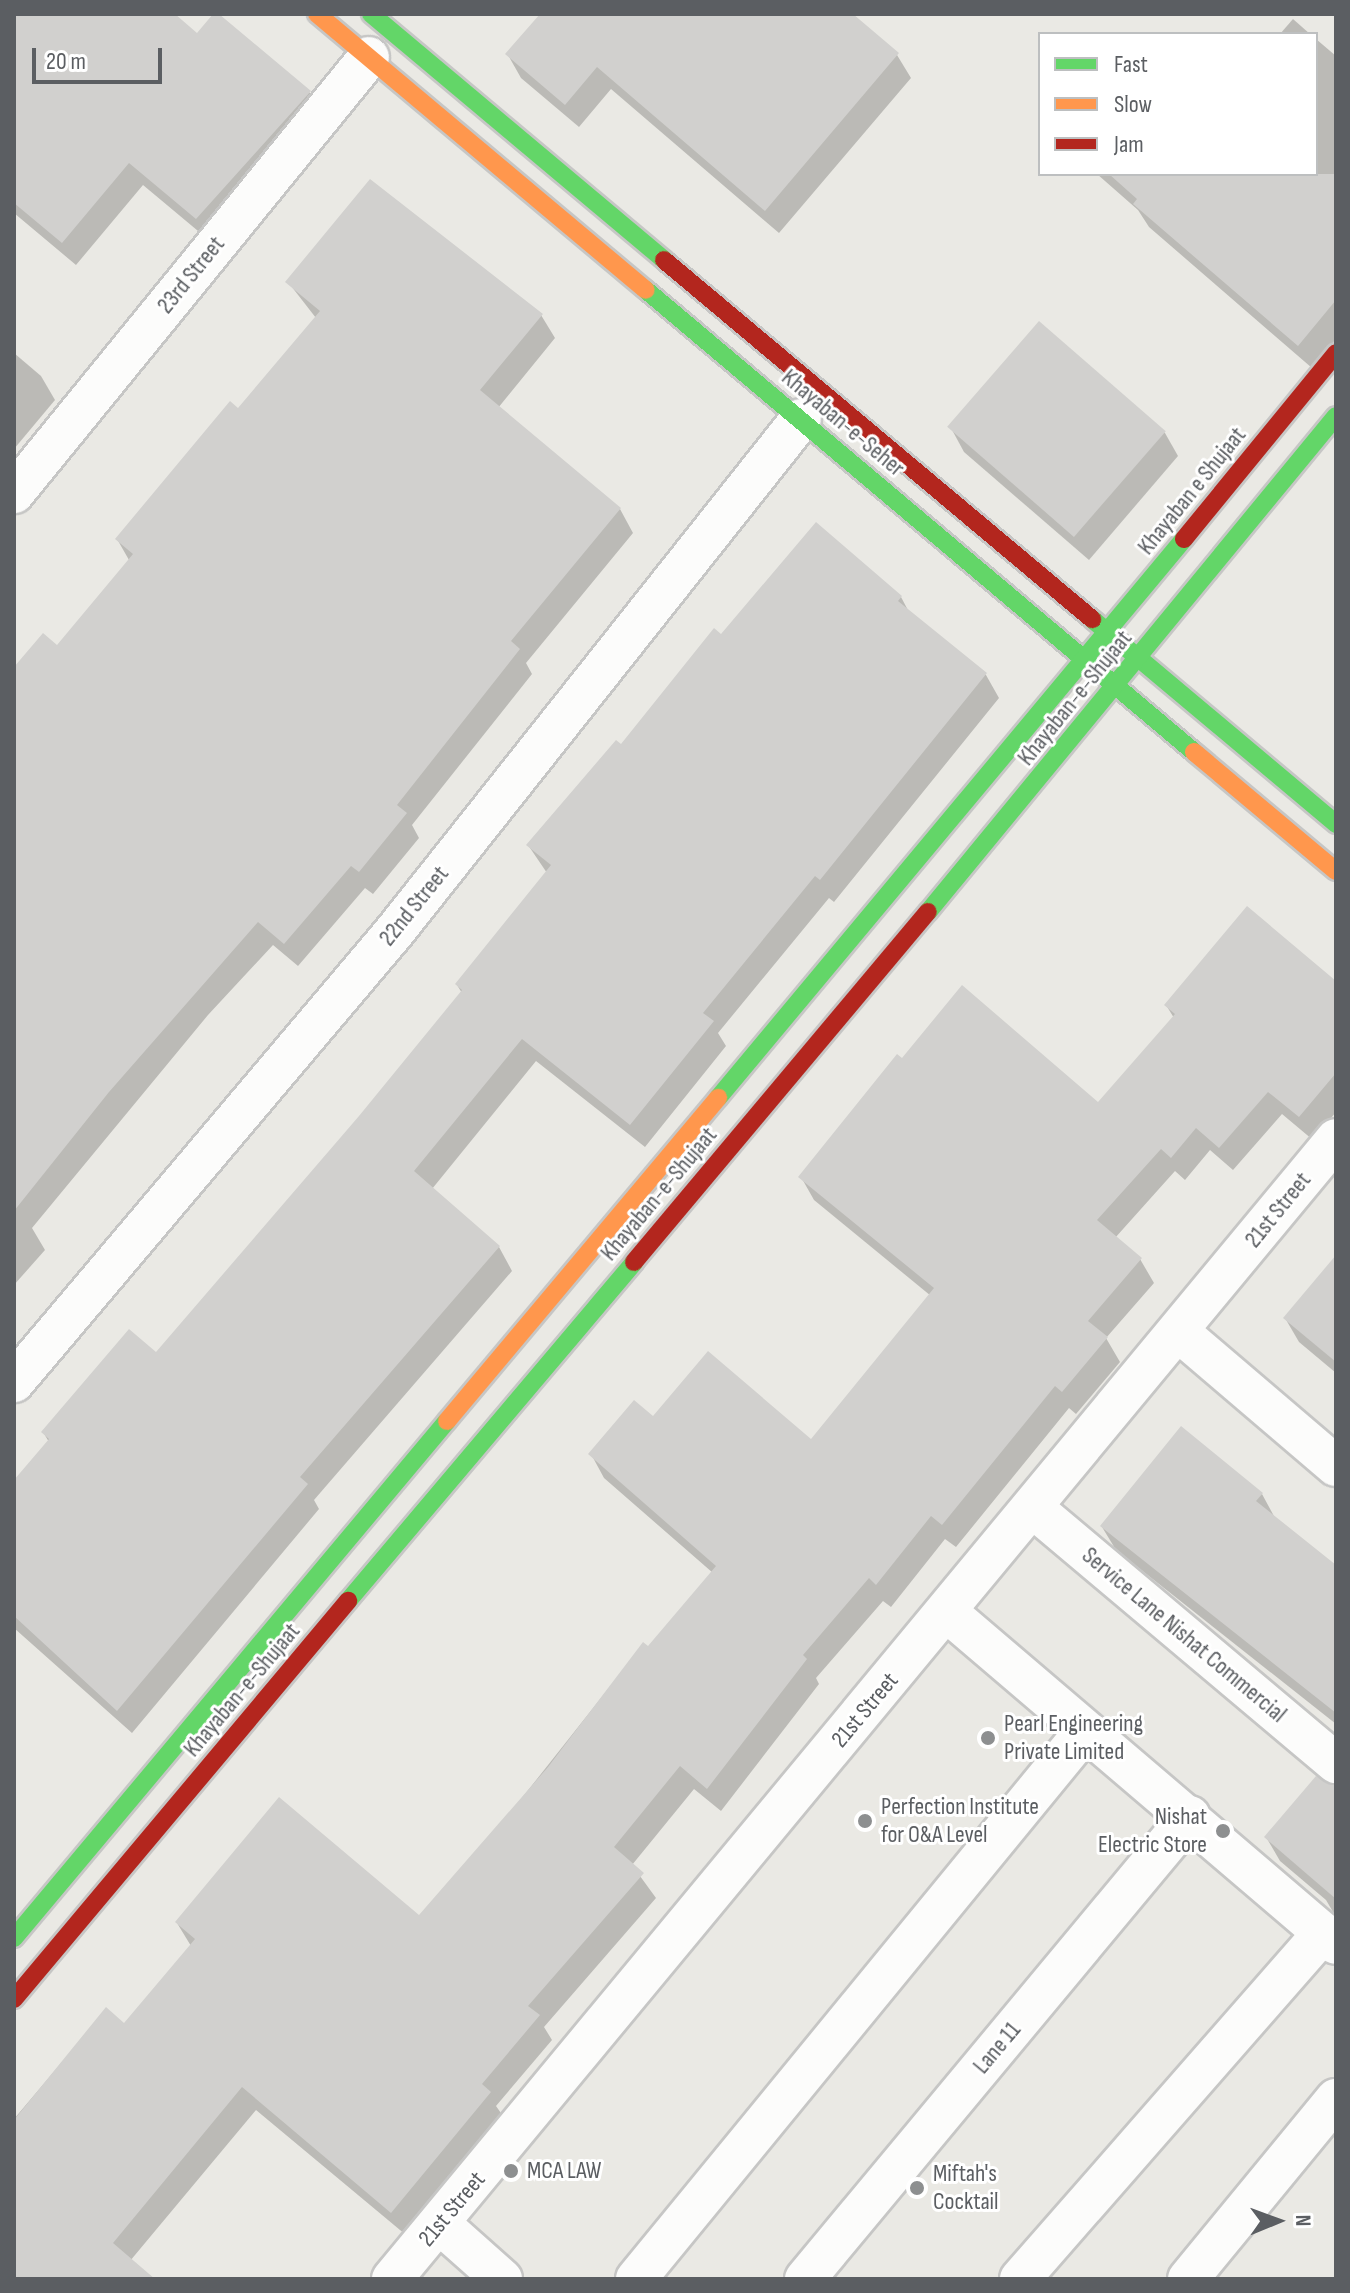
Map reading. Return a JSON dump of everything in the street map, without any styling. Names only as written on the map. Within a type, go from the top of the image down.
[{"type":"main road","name":"Khayaban-e-Seher","points":[[317,14],[1336,871]]},
{"type":"main road","name":"Khayaban-e-Seher","points":[[371,14],[1336,824]]},
{"type":"main road","name":"Khayaban e Shujaat","points":[[1085,660],[1336,353]]},
{"type":"main road","name":"Khayaban-e-Shujaat","points":[[14,1999],[1117,687],[1336,416]]},
{"type":"main road","name":"Khayaban-e-Shujaat","points":[[14,1938],[1085,660]]},
{"type":"street","name":"23rd Street","points":[[14,493],[369,57]]},
{"type":"street","name":"22nd Street","points":[[14,1382],[395,931],[801,419]]},
{"type":"street","name":"21st Street","points":[[392,2279],[1336,1139]]},
{"type":"street","points":[[1179,1332],[1336,1466]]},
{"type":"street","name":"Service Lane Nishat Commercial","points":[[1033,1508],[1336,1763]]},
{"type":"street","points":[[947,1612],[1330,1938],[1020,2279]]},
{"type":"street","points":[[636,2279],[1085,1731]]},
{"type":"street","name":"Lane 11","points":[[805,2279],[1190,1816]]},
{"type":"street","points":[[1188,2279],[1336,2099]]},
{"type":"street","points":[[440,2224],[502,2279]]},
{"type":"building","points":[[14,14],[175,14],[197,33],[213,14],[219,14],[311,91],[196,219],[129,163],[62,243],[14,203]]},
{"type":"building","points":[[540,14],[853,14],[899,53],[765,211],[597,67],[565,105],[505,54]]},
{"type":"building","points":[[1336,174],[1336,300],[1298,346],[1133,204],[1137,199],[1111,176]]},
{"type":"building","points":[[370,179],[543,314],[480,390],[621,508],[511,641],[520,649],[397,805],[407,813],[359,872],[351,866],[284,944],[258,922],[109,1092],[14,1211],[14,667],[43,633],[57,645],[133,554],[115,539],[230,401],[238,408],[320,311],[285,282]]},
{"type":"building","points":[[1039,321],[1166,431],[1074,537],[947,427]]},
{"type":"building","points":[[816,522],[902,596],[898,601],[987,673],[820,880],[815,876],[703,1013],[714,1021],[630,1125],[522,1039],[414,1171],[500,1246],[300,1477],[308,1484],[117,1711],[14,1616],[14,1480],[49,1439],[41,1432],[129,1329],[156,1352],[359,1116],[462,990],[455,984],[551,865],[526,845],[616,740],[621,744],[714,628],[721,634]]},
{"type":"building","points":[[1247,906],[1336,981],[1336,1073],[1299,1117],[1268,1092],[1219,1148],[1196,1128],[1171,1158],[1161,1149],[1097,1220],[1142,1258],[1088,1321],[1108,1337],[1062,1392],[1055,1386],[942,1525],[931,1516],[876,1585],[869,1578],[803,1655],[807,1659],[707,1789],[680,1766],[614,1847],[644,1873],[528,2006],[540,2015],[482,2084],[491,2092],[391,2213],[242,2087],[113,2243],[155,2279],[14,2279],[14,2120],[106,2007],[124,2023],[195,1939],[175,1922],[279,1797],[419,1915],[548,1767],[643,1642],[648,1646],[716,1566],[588,1454],[634,1400],[653,1416],[708,1351],[811,1439],[934,1288],[798,1177],[897,1054],[902,1058],[962,985],[1098,1102],[1175,1014],[1164,1005]]},
{"type":"building","points":[[1336,1255],[1336,1362],[1283,1318]]},
{"type":"building","points":[[1181,1426],[1263,1493],[1256,1501],[1336,1565],[1336,1713],[1100,1526]]},
{"type":"building","points":[[1316,1776],[1336,1785],[1336,1899],[1264,1837]]},
{"type":"traffic: fast","points":[[371,14],[664,260]]},
{"type":"traffic: fast","points":[[646,290],[1194,752]]},
{"type":"traffic: fast","points":[[928,912],[1336,416]]},
{"type":"traffic: fast","points":[[718,1098],[1184,539]]},
{"type":"traffic: fast","points":[[1092,619],[1336,824]]},
{"type":"traffic: fast","points":[[348,1601],[634,1262]]},
{"type":"traffic: fast","points":[[14,1938],[447,1421]]},
{"type":"traffic: slow","points":[[317,14],[646,290]]},
{"type":"traffic: slow","points":[[1194,752],[1336,871]]},
{"type":"traffic: slow","points":[[447,1421],[718,1098]]},
{"type":"traffic: jam","points":[[664,260],[1092,619]]},
{"type":"traffic: jam","points":[[1184,539],[1336,353]]},
{"type":"traffic: jam","points":[[634,1262],[928,912]]},
{"type":"traffic: jam","points":[[14,1999],[348,1601]]},
{"type":"place","name":"Pearl Engineering Private Limited","points":[[988,1738]]},
{"type":"place","name":"Perfection Institute for O&A Level","points":[[865,1821]]},
{"type":"place","name":"Nishat Electric Store","points":[[1223,1831]]},
{"type":"place","name":"MCA LAW","points":[[511,2171]]},
{"type":"place","name":"Miftah's Cocktail","points":[[917,2188]]}]
